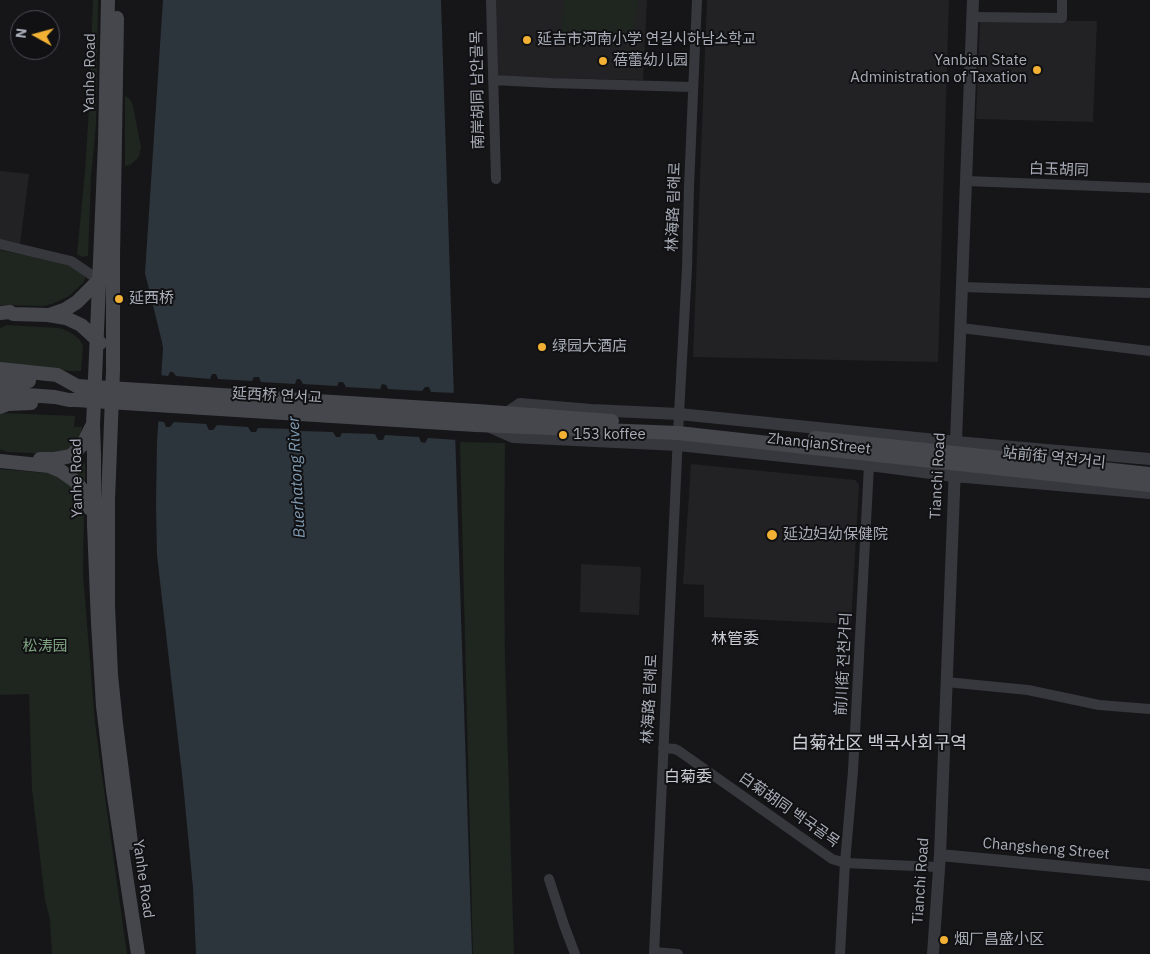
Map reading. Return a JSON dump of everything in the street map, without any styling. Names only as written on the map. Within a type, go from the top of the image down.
[{"type":"main road","name":"Yanhe Road","points":[[108,0],[105,143],[93,425],[94,525],[104,706],[113,790],[138,954]]},
{"type":"main road","name":"Yanhe Road","points":[[117,0],[108,597],[111,675],[122,779],[146,954]]},
{"type":"main road","points":[[48,315],[66,309],[77,302],[99,280]]},
{"type":"main road","points":[[0,313],[10,312],[13,314],[48,315],[66,318],[87,330],[96,344]]},
{"type":"main road","points":[[0,322],[17,320],[61,323],[74,328],[113,358]]},
{"type":"main road","points":[[0,369],[57,376],[64,380]]},
{"type":"main road","points":[[0,379],[55,382],[64,380]]},
{"type":"main road","name":"延西桥 연서교","points":[[64,380],[77,386],[480,420]]},
{"type":"main road","name":"延西桥 연서교","points":[[1,402],[53,403],[72,400],[480,420]]},
{"type":"main road","name":"ZhanqianStreet","points":[[480,420],[508,413],[955,458],[1150,474]]},
{"type":"main road","name":"ZhanqianStreet","points":[[480,420],[678,429]]},
{"type":"main road","points":[[71,456],[83,444],[93,425]]},
{"type":"main road","points":[[0,454],[55,459],[94,451],[109,457]]},
{"type":"main road","name":"站前街 역전거리","points":[[955,458],[1150,485]]},
{"type":"main road","points":[[0,462],[49,466],[67,475],[75,481],[86,495],[94,525]]},
{"type":"street","name":"南岸胡同 남안골목","points":[[492,0],[496,179]]},
{"type":"street","name":"林海路 림해로","points":[[654,953],[687,268],[697,0]]},
{"type":"street","name":"Tianchi Road","points":[[933,954],[939,861],[973,0]]},
{"type":"street","points":[[972,16],[1062,18],[1062,0]]},
{"type":"street","points":[[493,80],[551,84],[694,87]]},
{"type":"street","name":"白玉胡同","points":[[966,181],[1150,188]]},
{"type":"street","points":[[0,244],[71,261],[99,280]]},
{"type":"street","points":[[962,287],[1150,293]]},
{"type":"street","points":[[961,328],[1150,351]]},
{"type":"street","name":"ZhanqianStreet","points":[[678,429],[869,465],[955,458],[1150,459]]},
{"type":"street","name":"ZhanqianStreet","points":[[955,458],[1150,493]]},
{"type":"street","name":"前川街 전천거리","points":[[840,954],[853,771],[869,465]]},
{"type":"street","points":[[946,682],[1028,690],[1099,704],[1150,709]]},
{"type":"street","name":"白菊胡同 백국골목","points":[[663,748],[679,751],[838,862],[939,861]]},
{"type":"street","name":"Changsheng Street","points":[[939,861],[1150,875]]},
{"type":"street","points":[[549,880],[575,954]]},
{"type":"street","points":[[654,953],[678,954]]},
{"type":"shaded area","name":"延吉市河南小学 연길시하남소학교","points":[[493,0],[647,0],[643,80],[493,77]]},
{"type":"shaded area","points":[[707,0],[949,0],[938,362],[693,357]]},
{"type":"shaded area","name":"Yanbian State Administration of Taxation","points":[[980,20],[1097,21],[1093,122],[976,119]]},
{"type":"shaded area","points":[[0,171],[29,174],[20,244],[0,240]]},
{"type":"shaded area","name":"延边妇幼保健院","points":[[691,464],[855,480],[859,485],[851,624],[704,617],[704,585],[683,584]]},
{"type":"shaded area","points":[[581,564],[641,567],[639,615],[580,612]]},
{"type":"green space","points":[[93,0],[98,0],[96,124],[91,177],[88,256],[82,257],[77,254],[85,172]]},
{"type":"green space","points":[[564,0],[638,0],[633,42],[562,38]]},
{"type":"green space","points":[[125,96],[130,99],[133,106],[141,147],[137,159],[130,165],[125,166]]},
{"type":"green space","points":[[0,250],[68,264],[86,275],[84,282],[69,296],[52,304],[44,306],[0,305]]},
{"type":"green space","points":[[7,325],[58,328],[73,334],[80,340],[83,346],[81,371],[0,364],[0,328]]},
{"type":"green space","points":[[0,414],[75,416],[74,427],[82,427],[81,432],[70,448],[53,454],[7,452],[0,449]]},
{"type":"green space","points":[[460,442],[505,443],[505,660],[514,954],[473,954]]},
{"type":"green space","points":[[81,463],[85,464],[85,486],[67,468]]},
{"type":"green space","name":"松涛园","points":[[0,469],[46,473],[57,476],[73,488],[80,498],[84,511],[83,575],[95,722],[127,954],[52,954],[50,920],[45,900],[32,789],[29,694],[0,695]]},
{"type":"water","name":"Buerhatong River","points":[[163,0],[441,0],[472,954],[196,954],[193,888],[183,783],[157,555],[157,442],[163,348],[145,273]]},
{"type":"pier","points":[[170,372],[173,372],[176,376],[210,379],[212,374],[216,374],[218,379],[252,381],[254,377],[259,377],[261,382],[295,384],[297,379],[300,379],[303,384],[337,386],[339,382],[343,382],[346,387],[380,389],[382,384],[386,385],[388,389],[422,391],[425,387],[429,387],[431,392],[457,393],[458,440],[428,438],[425,443],[421,442],[419,437],[385,435],[383,440],[378,440],[375,434],[342,433],[340,437],[336,437],[333,432],[300,431],[298,435],[292,435],[290,429],[258,428],[256,432],[251,432],[248,427],[217,425],[213,430],[209,430],[206,424],[174,422],[170,427],[166,427],[164,422],[156,421],[159,375],[168,376]]},
{"type":"place","name":"延吉市河南小学 연길시하남소학교","points":[[527,40]]},
{"type":"place","name":"蓓蕾幼儿园","points":[[603,61]]},
{"type":"place","name":"Yanbian State Administration of Taxation","points":[[1037,70]]},
{"type":"place","name":"延西桥","points":[[119,299]]},
{"type":"place","name":"绿园大酒店","points":[[542,347]]},
{"type":"place","name":"153 koffee","points":[[563,435]]},
{"type":"place","name":"延边妇幼保健院","points":[[772,535]]},
{"type":"place","name":"烟厂昌盛小区","points":[[944,940]]},
{"type":"district","name":"林管委","points":[[735,639]]},
{"type":"district","name":"白菊社区 백국사회구역","points":[[879,744]]},
{"type":"district","name":"白菊委","points":[[688,777]]}]
